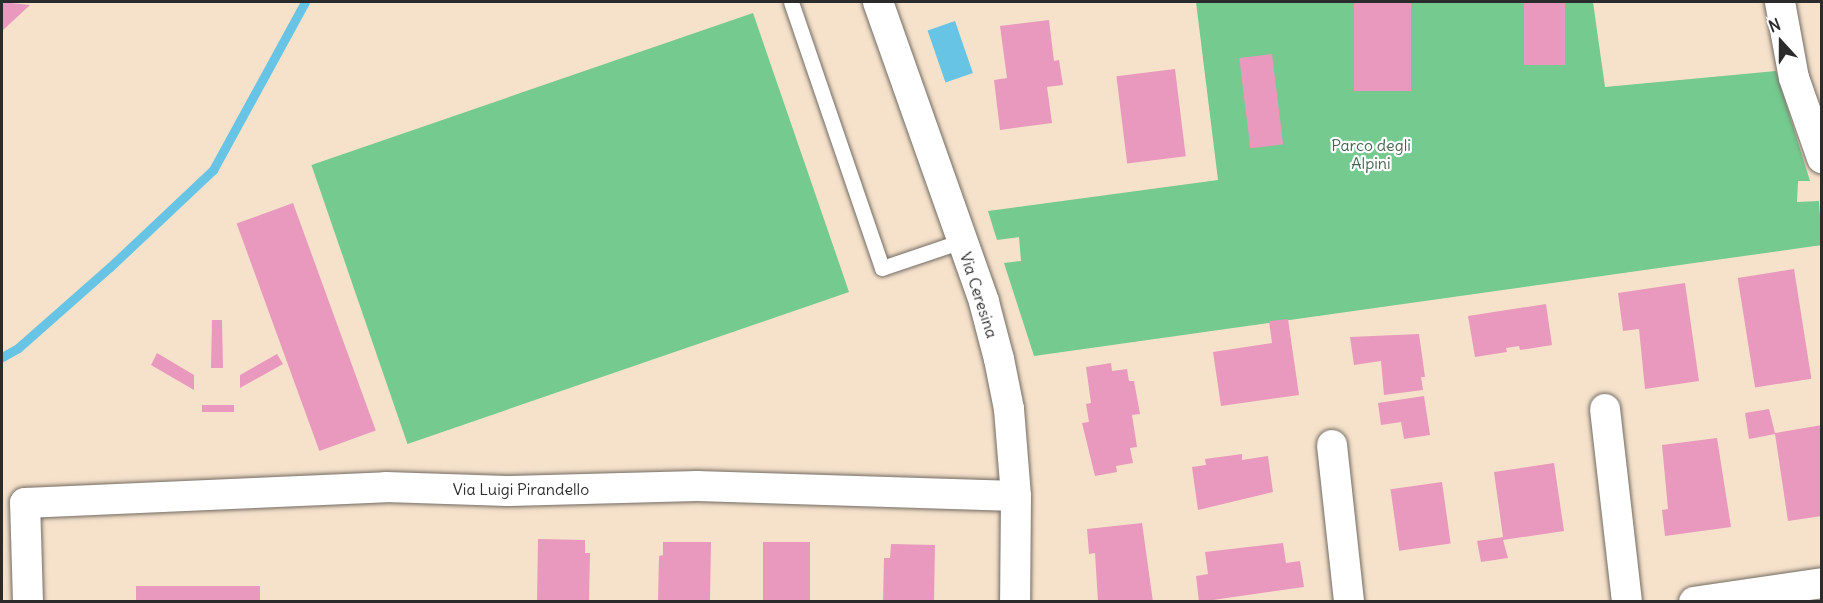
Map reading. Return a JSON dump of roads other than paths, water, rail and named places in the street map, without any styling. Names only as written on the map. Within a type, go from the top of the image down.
[{"type":"street","name":"Via Ceresina","points":[[878,2],[962,241],[999,359],[1010,409],[1016,496],[1015,602]]},
{"type":"street","points":[[1780,2],[1794,78],[1821,158]]},
{"type":"street","points":[[1605,409],[1626,602]]},
{"type":"street","points":[[1332,445],[1349,602]]},
{"type":"street","name":"Via Luigi Pirandello","points":[[28,602],[25,503],[377,487],[507,491],[698,486],[1016,496]]},
{"type":"street","points":[[1694,602],[1821,583]]},
{"type":"lane","points":[[791,2],[882,268],[962,241]]},
{"type":"water","points":[[955,21],[973,73],[945,82],[928,30]]},
{"type":"waterway","points":[[2,357],[18,348],[110,267],[213,170],[305,2]]},
{"type":"park label","name":"Parco degli Alpini","points":[[1371,154]]}]
